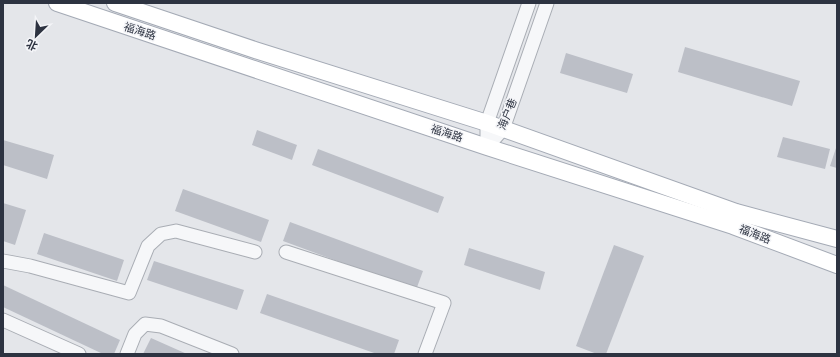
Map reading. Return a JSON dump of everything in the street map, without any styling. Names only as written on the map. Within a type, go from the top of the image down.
[{"type":"main road","name":"福海路","points":[[57,3],[487,147],[733,226],[837,265]]},
{"type":"main road","name":"福海路","points":[[115,3],[276,57],[487,123],[736,212],[837,239]]},
{"type":"street","name":"海户巷","points":[[487,147],[487,123],[529,3]]},
{"type":"street","name":"海户巷","points":[[487,147],[503,129],[547,3]]},
{"type":"street","points":[[3,261],[30,266],[129,293],[148,246],[161,234],[176,231],[255,252]]},
{"type":"street","points":[[286,252],[444,303],[425,354]]},
{"type":"street","points":[[3,320],[79,354]]},
{"type":"street","points":[[127,354],[135,334],[145,324],[161,326],[232,354]]},
{"type":"building","points":[[685,47],[800,81],[792,106],[678,72]]},
{"type":"building","points":[[566,53],[633,74],[627,93],[560,73]]},
{"type":"building","points":[[257,130],[297,145],[292,160],[252,145]]},
{"type":"building","points":[[783,137],[830,149],[825,169],[777,157]]},
{"type":"building","points":[[3,140],[54,155],[47,179],[3,165]]},
{"type":"building","points":[[837,145],[837,168],[830,166]]},
{"type":"building","points":[[318,149],[444,197],[438,213],[312,165]]},
{"type":"building","points":[[183,189],[269,220],[261,242],[175,211]]},
{"type":"building","points":[[3,203],[26,210],[15,245],[3,241]]},
{"type":"building","points":[[290,222],[423,271],[416,290],[283,241]]},
{"type":"building","points":[[44,233],[124,260],[117,281],[37,254]]},
{"type":"building","points":[[614,245],[644,256],[606,354],[597,354],[576,346]]},
{"type":"building","points":[[469,248],[545,272],[540,290],[464,265]]},
{"type":"building","points":[[154,261],[244,290],[237,310],[147,280]]},
{"type":"building","points":[[3,285],[120,340],[114,354],[103,354],[3,307]]},
{"type":"building","points":[[267,294],[399,340],[394,354],[377,354],[260,313]]},
{"type":"building","points":[[151,338],[187,354],[143,354]]}]
